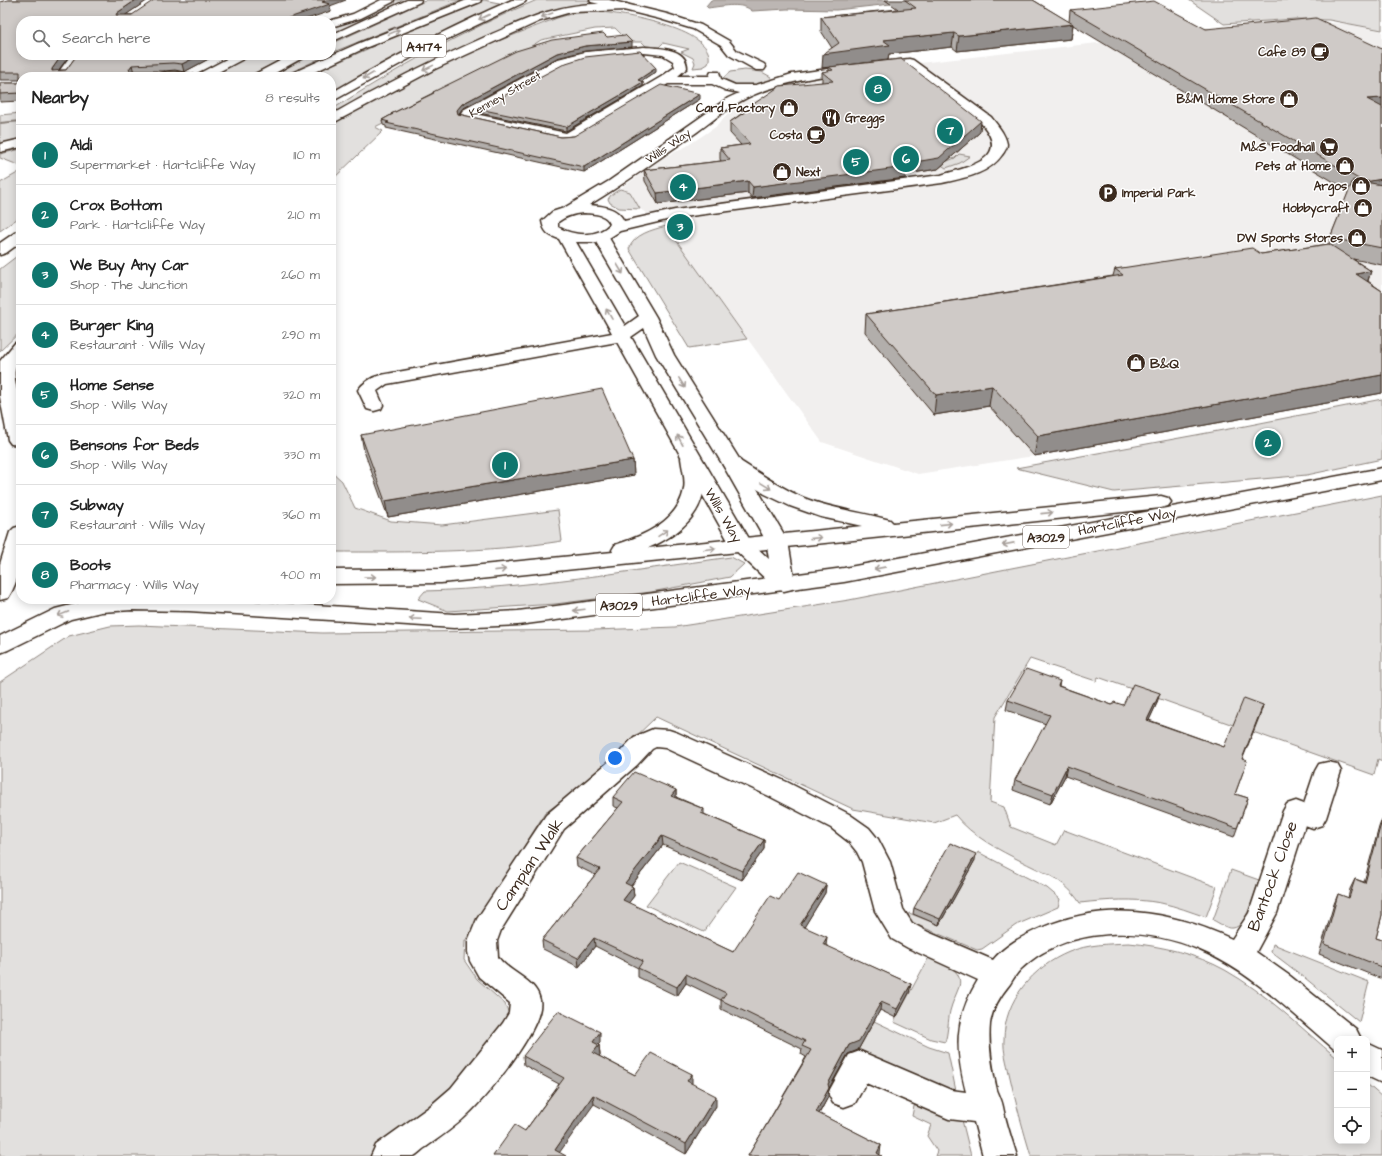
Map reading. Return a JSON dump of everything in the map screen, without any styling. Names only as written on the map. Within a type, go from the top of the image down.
[{"type":"main road","points":[[336,22],[357,16],[389,0]]},
{"type":"main road","points":[[336,37],[416,0]]},
{"type":"main road","name":"A4174","points":[[336,58],[476,0]]},
{"type":"main road","name":"A4174","points":[[336,95],[438,38],[521,0]]},
{"type":"main road","points":[[595,0],[663,16],[696,26],[725,43],[726,86],[733,94]]},
{"type":"main road","points":[[612,0],[627,7]]},
{"type":"main road","points":[[336,117],[407,78],[467,49],[546,15],[577,8],[627,7]]},
{"type":"main road","name":"Kenney Street","points":[[644,50],[666,52],[678,58],[681,62],[681,68],[669,77],[566,138],[465,116],[490,100],[562,62],[585,56],[644,50]]},
{"type":"main road","points":[[65,72],[73,60]]},
{"type":"main road","points":[[210,72],[233,60]]},
{"type":"main road","points":[[268,72],[291,60]]},
{"type":"main road","name":"A4174","points":[[305,72],[332,60]]},
{"type":"main road","name":"Wills Way","points":[[676,214],[942,180],[977,169],[993,158],[999,150],[1000,144],[994,129],[986,120],[909,63],[778,75],[772,86],[733,94],[604,191],[570,210],[554,216],[549,224],[551,229],[556,233],[565,236],[742,546],[784,584]]},
{"type":"main road","points":[[669,77],[725,68],[760,67],[777,72],[781,76],[778,75]]},
{"type":"main road","points":[[0,148],[16,144]]},
{"type":"main road","points":[[604,191],[604,211]]},
{"type":"main road","points":[[570,210],[583,209],[676,214]]},
{"type":"main road","points":[[604,211],[617,219],[617,227]]},
{"type":"main road","points":[[565,236],[582,238],[600,236],[611,232],[617,227],[676,214]]},
{"type":"main road","points":[[600,236],[648,317],[664,356],[734,465],[777,541],[784,584]]},
{"type":"main road","points":[[0,250],[16,239]]},
{"type":"main road","points":[[0,259],[16,248]]},
{"type":"main road","points":[[374,405],[367,390],[381,380],[622,336],[648,317]]},
{"type":"main road","points":[[16,352],[9,360],[5,376],[16,428]]},
{"type":"main road","points":[[0,426],[16,439]]},
{"type":"main road","points":[[588,561],[634,546],[658,536],[673,526],[689,509],[694,488],[691,458]]},
{"type":"main road","points":[[734,465],[770,488],[796,502],[860,520],[908,528]]},
{"type":"main road","name":"Hartcliffe Way","points":[[189,604],[454,621],[518,618],[784,584],[865,571],[1382,474]]},
{"type":"main road","name":"Hartcliffe Way","points":[[336,577],[441,576],[1307,487]]},
{"type":"main road","points":[[0,592],[6,579],[16,548]]},
{"type":"main road","name":"Hartcliffe Way","points":[[0,645],[79,608],[116,604]]},
{"type":"main road","name":"Campian Walk","points":[[388,1156],[457,1104],[472,1088],[517,1030],[526,1009],[526,1001],[524,996],[491,971],[483,960],[481,950],[482,940],[487,927],[555,822],[568,808],[628,759],[642,743],[653,738],[668,739],[778,789],[840,821],[859,835],[868,846],[876,862],[890,911],[897,925],[902,931],[918,940],[998,976]]},
{"type":"main road","name":"Bantock Close","points":[[1237,956],[1249,939],[1263,913],[1296,811],[1313,818],[1328,771]]},
{"type":"main road","points":[[1000,1156],[986,1107],[973,1048],[975,1022],[984,999],[994,980],[1011,960],[1047,938],[1086,925],[1104,923],[1141,924],[1180,932],[1208,941],[1237,956],[1271,979],[1341,1036]]},
{"type":"main road","points":[[1370,1059],[1382,1069]]},
{"type":"main road","points":[[844,1093],[860,1065],[904,1086],[949,1104],[964,1107],[986,1107]]},
{"type":"shaded area","points":[[392,0],[407,0],[336,33],[336,24]]},
{"type":"shaded area","points":[[427,0],[461,0],[336,51],[336,42]]},
{"type":"shaded area","points":[[484,0],[504,4],[426,40],[336,91],[336,72],[316,72],[414,28]]},
{"type":"shaded area","points":[[537,0],[588,0],[604,4],[570,6],[539,15],[336,113],[336,107],[381,79],[432,50]]},
{"type":"shaded area","points":[[711,0],[885,0],[891,4],[836,10],[787,9],[752,11],[743,6],[708,8],[706,6]]},
{"type":"shaded area","points":[[1189,0],[1382,0],[1382,30],[1329,20],[1295,19],[1224,24]]},
{"type":"shaded area","points":[[574,13],[612,13],[648,20],[668,26],[686,33],[700,42],[708,52],[708,64],[703,67],[693,68],[695,63],[693,58],[681,52],[689,49],[663,43],[659,47],[646,46],[642,42],[629,42],[615,28],[595,29],[541,40],[514,57],[375,127],[383,131],[336,176],[336,120],[389,90],[478,49],[557,18]]},
{"type":"shaded area","name":"Imperial Park","points":[[1283,22],[1348,24],[1382,31],[1382,393],[1034,456],[918,474],[822,442],[666,226],[640,209],[630,192],[620,189],[665,157],[687,146],[717,126],[732,109],[745,100],[759,100],[795,80],[840,72]]},
{"type":"shaded area","points":[[240,60],[280,60],[257,72],[218,72]]},
{"type":"shaded area","points":[[302,60],[317,60],[291,72],[279,72]]},
{"type":"shaded area","points":[[745,70],[762,72],[771,77],[771,80],[753,86],[738,86],[726,82],[723,78],[730,72]]},
{"type":"shaded area","points":[[16,113],[16,140],[0,144],[0,115]]},
{"type":"shaded area","points":[[16,150],[16,164],[0,158],[0,154]]},
{"type":"shaded area","points":[[959,154],[970,156],[960,163],[946,168],[940,164],[955,158]]},
{"type":"shaded area","points":[[16,174],[16,220],[0,231],[0,183]]},
{"type":"shaded area","points":[[620,189],[630,192],[640,209],[619,208],[610,203],[608,199]]},
{"type":"shaded area","points":[[666,226],[747,339],[689,348],[629,249],[631,244],[639,236],[649,231]]},
{"type":"shaded area","points":[[16,257],[16,336],[0,351],[0,269]]},
{"type":"shaded area","points":[[1382,399],[1382,459],[1307,475],[1114,492],[1016,468],[1245,426]]},
{"type":"shaded area","points":[[336,476],[342,481],[355,508],[391,521],[442,525],[558,510],[562,541],[505,548],[418,552],[336,552]]},
{"type":"shaded area","points":[[1382,495],[1382,761],[1378,759],[1374,775],[1098,677],[1096,681],[1030,659],[995,717],[990,802],[1004,807],[1011,827],[1056,845],[1064,830],[1217,887],[1206,917],[1151,901],[1120,900],[1080,903],[1068,888],[1055,878],[1005,853],[987,842],[970,830],[955,815],[934,823],[853,809],[656,717],[592,779],[545,813],[465,941],[464,960],[477,979],[505,1004],[510,1016],[461,1085],[380,1144],[370,1156],[0,1156],[0,682],[69,636],[110,626],[139,625],[322,633],[595,630],[675,627],[849,600]]},
{"type":"shaded area","points":[[731,557],[744,564],[730,577],[651,592],[555,604],[448,611],[418,599],[425,591],[540,583]]},
{"type":"shaded area","points":[[978,852],[1047,888],[1060,899],[1058,907],[1016,925],[982,949],[977,950],[910,922],[908,918],[909,913],[939,925]]},
{"type":"shaded area","points":[[679,862],[736,887],[704,932],[646,905]]},
{"type":"shaded area","points":[[1231,870],[1259,880],[1250,908],[1242,922],[1233,928],[1226,927],[1213,920]]},
{"type":"shaded area","points":[[1129,943],[1154,946],[1191,955],[1214,964],[1255,989],[1334,1055],[1334,1144],[1370,1144],[1370,1087],[1382,1097],[1382,1156],[1031,1156],[1016,1104],[1005,1053],[1005,1025],[1009,1011],[1023,987],[1044,966],[1056,958],[1076,949],[1099,945]]},
{"type":"shaded area","points":[[1273,944],[1369,982],[1359,1022],[1271,952]]},
{"type":"shaded area","points":[[929,957],[946,964],[955,971],[960,981],[950,1011],[945,1042],[931,1039],[894,1022]]},
{"type":"shaded area","points":[[874,1021],[929,1047],[948,1053],[956,1091],[953,1092],[909,1075],[857,1051]]},
{"type":"shaded area","points":[[914,1106],[920,1106],[962,1120],[971,1156],[935,1156],[937,1151],[927,1136],[931,1125],[912,1116]]},
{"type":"building","points":[[8,0],[136,0],[116,15],[132,15],[154,0],[327,0],[322,2],[330,4],[295,16],[16,16],[16,60],[58,60],[52,71],[66,70],[73,60],[190,60],[182,64],[132,65],[129,69],[130,71],[165,71],[162,72],[0,72],[0,2]]},
{"type":"building","points":[[905,0],[1033,0],[1073,24],[959,36],[954,33],[883,40],[890,45],[823,54],[839,43],[821,17],[916,8]]},
{"type":"building","points":[[1154,1],[1206,29],[1316,18],[1382,49],[1382,98],[1367,99],[1382,107],[1382,179],[1365,182],[1362,181],[1070,10]]},
{"type":"building","points":[[603,33],[607,37],[625,35],[632,42],[585,46],[557,53],[462,104],[457,110],[458,114],[561,137],[574,136],[661,85],[700,94],[584,167],[386,123],[389,122],[382,120],[434,93],[433,92],[516,51],[552,40]]},
{"type":"building","points":[[640,51],[656,68],[638,80],[643,82],[566,127],[479,109],[566,63],[585,57]]},
{"type":"building","points":[[901,59],[981,121],[939,158],[903,164],[906,167],[753,187],[748,181],[657,193],[644,170],[730,160],[720,148],[750,144],[730,122],[780,86],[833,81],[822,72],[833,70],[829,67]]},
{"type":"building","points":[[0,83],[16,83],[16,93],[0,94]]},
{"type":"building","points":[[1353,180],[1382,185],[1382,248],[1330,238]]},
{"type":"building","name":"B&Q","points":[[1329,244],[1371,271],[1356,274],[1382,291],[1382,375],[1038,436],[992,386],[936,395],[866,314],[1123,275],[1115,269],[1252,248],[1261,254]]},
{"type":"building","points":[[602,389],[633,460],[385,501],[361,435]]},
{"type":"building","points":[[1026,669],[1060,681],[1058,686],[1112,705],[1114,702],[1123,705],[1133,684],[1160,693],[1147,720],[1224,747],[1244,698],[1263,705],[1242,759],[1247,761],[1235,794],[1248,798],[1237,828],[1067,766],[1053,794],[1015,780],[1050,715],[1008,700]]},
{"type":"building","points":[[634,772],[676,790],[671,796],[704,809],[701,813],[764,840],[742,871],[662,836],[625,883],[633,887],[623,900],[733,952],[770,896],[779,900],[798,872],[826,885],[800,925],[827,937],[823,944],[911,984],[897,1009],[881,1002],[859,1041],[849,1045],[828,1084],[829,1088],[816,1112],[881,1145],[877,1153],[882,1156],[748,1156],[811,1050],[802,1046],[805,1041],[721,1000],[726,993],[686,974],[677,987],[638,968],[643,961],[594,938],[578,958],[542,940],[600,869],[576,858],[623,802],[613,797]]},
{"type":"building","points":[[1382,820],[1382,915],[1376,938],[1382,940],[1382,967],[1324,944],[1338,894],[1349,898],[1355,879],[1365,883]]},
{"type":"building","points":[[950,843],[976,854],[940,919],[914,908]]},
{"type":"building","points":[[558,1011],[600,1032],[593,1042],[599,1045],[593,1053],[635,1075],[651,1053],[692,1074],[687,1081],[716,1096],[686,1144],[593,1095],[555,1150],[566,1156],[493,1156],[515,1125],[525,1131],[564,1078],[523,1056]]},
{"type":"waterway","points":[[0,123],[16,121]]},
{"type":"place","name":"Cafe 89","points":[[1320,52]]},
{"type":"place","name":"Boots","points":[[878,89]]},
{"type":"place","name":"B&M Home Store","points":[[1289,99]]},
{"type":"place","name":"Card Factory","points":[[789,108]]},
{"type":"place","name":"Greggs","points":[[831,118]]},
{"type":"place","name":"Subway","points":[[950,131]]},
{"type":"place","name":"Costa","points":[[816,135]]},
{"type":"place","name":"M&S Foodhall","points":[[1329,147]]},
{"type":"place","name":"Bensons for Beds","points":[[906,159]]},
{"type":"place","name":"Home Sense","points":[[856,162]]},
{"type":"place","name":"Pets at Home","points":[[1345,166]]},
{"type":"place","name":"Next","points":[[782,172]]},
{"type":"place","name":"Argos","points":[[1361,186]]},
{"type":"place","name":"Burger King","points":[[683,187]]},
{"type":"place","name":"Imperial Park","points":[[1108,193]]},
{"type":"place","name":"Hobbycraft","points":[[1363,208]]},
{"type":"place","name":"We Buy Any Car","points":[[680,227]]},
{"type":"place","name":"DW Sports Stores","points":[[1357,238]]},
{"type":"place","name":"B&Q","points":[[1136,363]]},
{"type":"place","name":"Crox Bottom","points":[[1268,443]]},
{"type":"place","name":"Aldi","points":[[505,465]]}]
